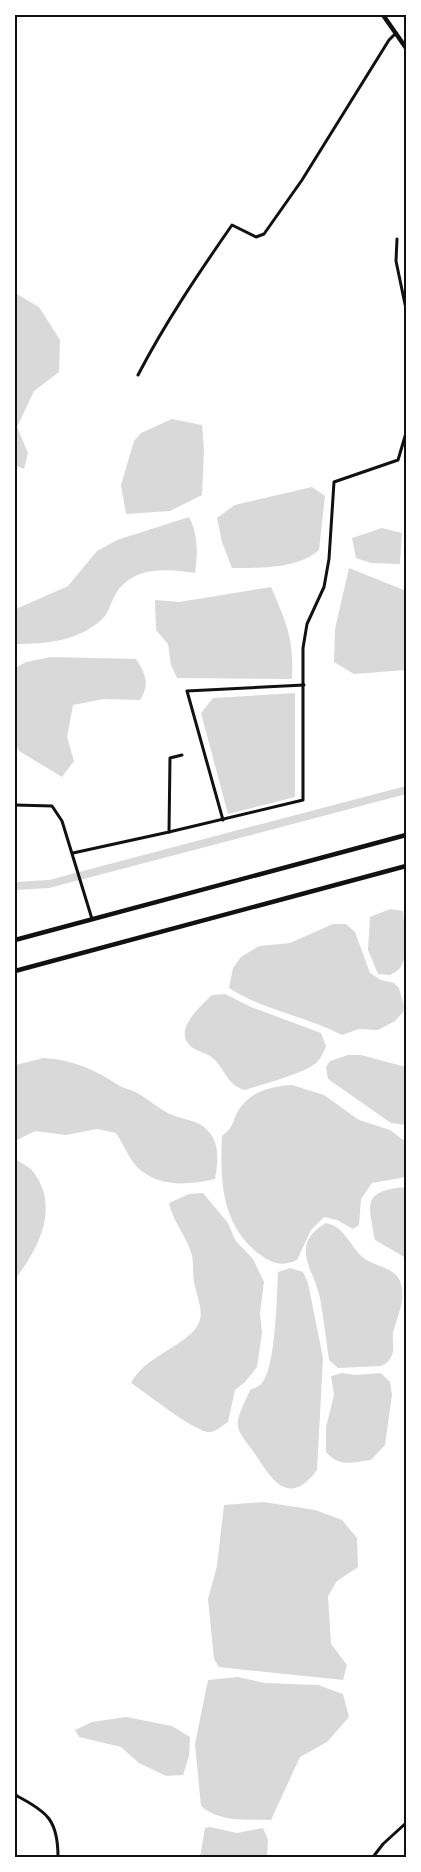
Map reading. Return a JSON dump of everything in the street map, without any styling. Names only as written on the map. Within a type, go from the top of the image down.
[{"type":"main road","points":[[383,15],[406,48]]},
{"type":"main road","points":[[15,940],[406,836]]},
{"type":"main road","points":[[15,971],[406,866]]},
{"type":"street","points":[[138,376],[168,321],[232,225],[256,237],[264,234],[302,180],[389,40],[396,33]]},
{"type":"street","points":[[397,239],[396,261],[406,309]]},
{"type":"street","points":[[73,853],[223,820],[303,800],[303,648],[307,624],[324,587],[334,482],[398,460],[406,433]]},
{"type":"street","points":[[223,820],[187,691],[304,685]]},
{"type":"street","points":[[169,832],[170,758],[182,755]]},
{"type":"street","points":[[15,805],[52,806],[62,820],[92,919]]},
{"type":"street","points":[[15,1793],[17,1796],[42,1808],[54,1825],[58,1857]]},
{"type":"street","points":[[374,1857],[383,1844],[406,1823]]},
{"type":"shaded area","points":[[15,293],[39,307],[60,340],[59,372],[34,391],[17,427],[28,453],[24,469],[15,465]]},
{"type":"shaded area","points":[[172,419],[202,425],[204,451],[202,495],[170,511],[126,514],[121,485],[134,441],[141,433]]},
{"type":"shaded area","points":[[312,487],[325,496],[319,550],[300,561],[289,564],[232,568],[222,542],[217,518],[235,505]]},
{"type":"shaded area","points":[[189,517],[197,544],[195,573],[163,570],[142,574],[124,584],[115,595],[105,616],[86,631],[51,642],[15,644],[16,609],[68,586],[97,551],[117,540]]},
{"type":"shaded area","points":[[382,528],[402,533],[400,564],[371,563],[356,558],[352,538]]},
{"type":"shaded area","points":[[349,568],[404,590],[406,670],[354,674],[334,662],[335,629]]},
{"type":"shaded area","points":[[271,587],[288,632],[292,653],[292,679],[177,678],[171,665],[168,644],[156,630],[155,600],[179,602]]},
{"type":"shaded area","points":[[51,657],[136,659],[146,680],[145,689],[140,700],[104,699],[73,705],[67,737],[74,761],[62,777],[19,751],[15,743],[15,668],[26,662]]},
{"type":"shaded area","points":[[295,693],[295,797],[228,814],[201,713],[213,698]]},
{"type":"shaded area","points":[[390,909],[403,911],[405,941],[403,963],[397,971],[390,975],[378,974],[368,950],[370,917]]},
{"type":"shaded area","points":[[333,924],[346,924],[355,932],[370,973],[381,980],[394,983],[399,988],[404,1006],[403,1012],[395,1021],[378,1030],[359,1029],[342,1035],[328,1028],[270,1008],[229,988],[233,968],[241,957],[259,946],[290,943]]},
{"type":"shaded area","points":[[225,994],[251,1007],[321,1033],[326,1046],[322,1055],[316,1063],[293,1075],[245,1090],[235,1085],[214,1059],[193,1048],[187,1042],[185,1035],[186,1027],[195,1012],[212,995]]},
{"type":"shaded area","points":[[348,1055],[361,1055],[406,1067],[406,1125],[391,1123],[328,1079],[326,1067],[330,1061]]},
{"type":"shaded area","points":[[44,1058],[74,1063],[92,1070],[137,1093],[168,1113],[195,1122],[205,1128],[213,1137],[217,1148],[215,1179],[195,1183],[174,1183],[155,1179],[137,1167],[116,1133],[97,1129],[66,1135],[35,1131],[15,1141],[15,1065]]},
{"type":"shaded area","points":[[292,1085],[324,1095],[359,1120],[390,1130],[406,1142],[406,1177],[372,1183],[361,1199],[359,1225],[353,1229],[337,1220],[324,1217],[311,1230],[297,1260],[281,1264],[263,1257],[236,1229],[225,1200],[222,1169],[222,1136],[227,1132],[240,1108],[250,1097],[270,1088]]},
{"type":"shaded area","points":[[15,1159],[32,1171],[42,1186],[45,1214],[38,1242],[15,1279]]},
{"type":"shaded area","points":[[406,1187],[406,1258],[375,1240],[370,1208],[375,1196],[381,1192]]},
{"type":"shaded area","points":[[203,1193],[228,1223],[235,1240],[253,1259],[264,1282],[260,1313],[262,1333],[257,1367],[245,1382],[235,1390],[228,1422],[211,1432],[195,1427],[131,1383],[142,1368],[187,1337],[198,1325],[201,1313],[194,1282],[192,1255],[169,1203],[189,1194]]},
{"type":"shaded area","points":[[326,1223],[333,1225],[343,1233],[365,1259],[394,1273],[400,1281],[402,1301],[393,1333],[393,1352],[389,1361],[381,1366],[338,1368],[329,1360],[320,1298],[306,1258],[308,1240],[315,1231]]},
{"type":"shaded area","points":[[290,1268],[303,1272],[308,1283],[323,1358],[317,1470],[307,1481],[298,1487],[290,1488],[282,1486],[268,1473],[241,1434],[238,1423],[240,1413],[250,1390],[260,1385],[265,1378],[275,1332],[278,1272]]},
{"type":"shaded area","points":[[342,1373],[355,1375],[381,1373],[390,1382],[392,1395],[385,1445],[371,1460],[347,1463],[331,1457],[326,1452],[326,1427],[334,1395],[331,1376]]},
{"type":"shaded area","points":[[264,1502],[315,1510],[342,1520],[357,1538],[358,1567],[337,1581],[328,1596],[331,1644],[347,1665],[343,1680],[219,1667],[214,1659],[208,1599],[217,1566],[224,1505]]},
{"type":"shaded area","points":[[238,1677],[265,1683],[318,1685],[343,1694],[349,1717],[327,1742],[300,1757],[271,1820],[225,1818],[201,1806],[195,1744],[208,1680]]},
{"type":"shaded area","points":[[126,1717],[172,1726],[190,1737],[189,1756],[183,1775],[166,1776],[139,1763],[121,1747],[79,1737],[75,1730],[92,1722]]},
{"type":"shaded area","points":[[210,1827],[237,1833],[263,1828],[268,1840],[267,1857],[200,1857],[205,1828]]},
{"type":"waterway","points":[[15,886],[49,884],[406,790]]}]
